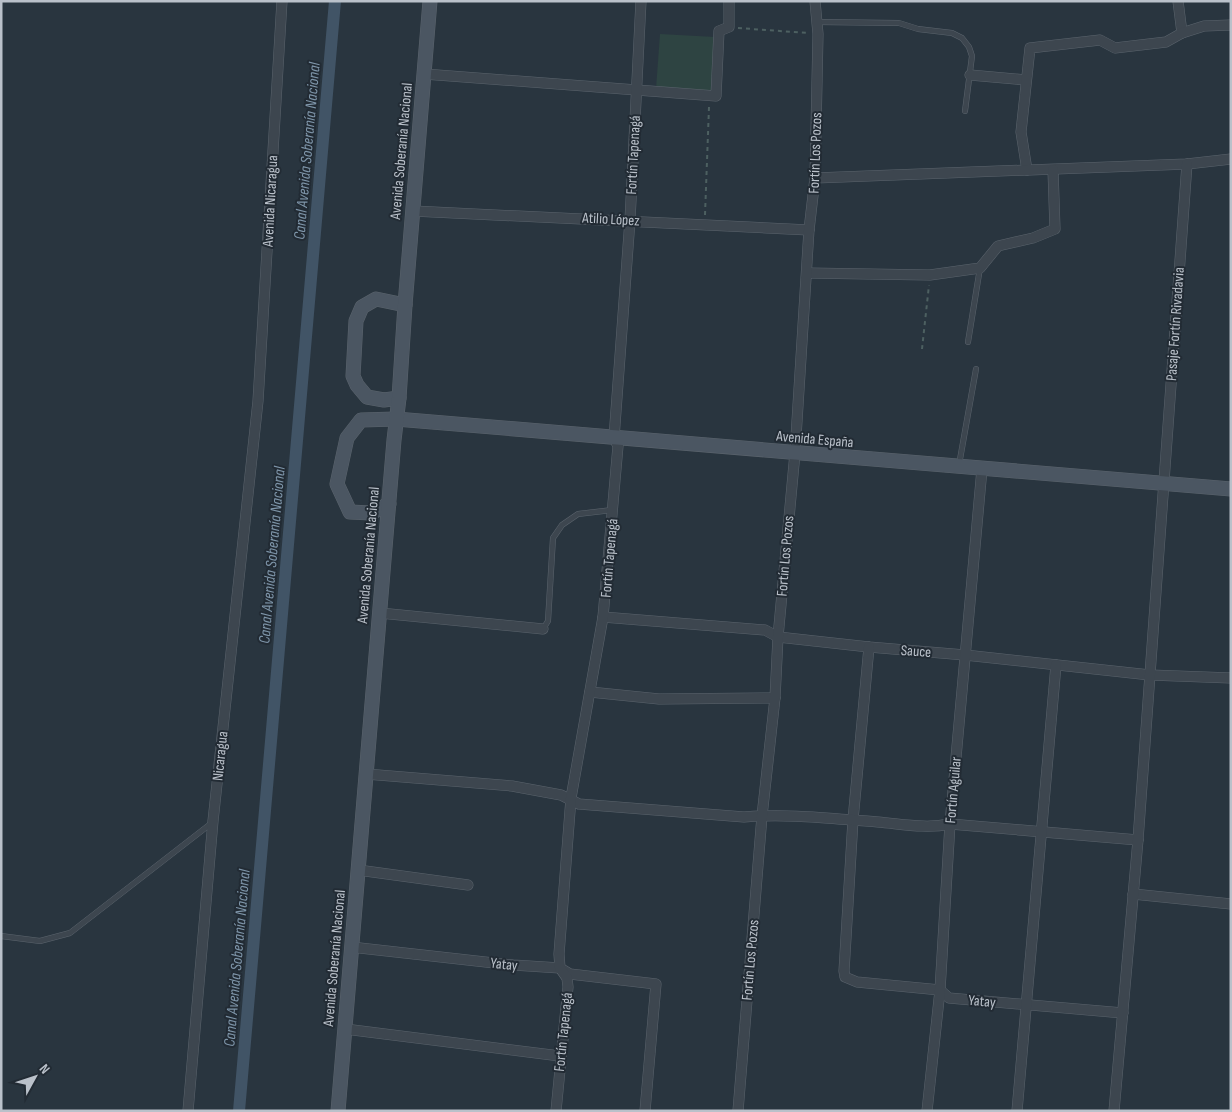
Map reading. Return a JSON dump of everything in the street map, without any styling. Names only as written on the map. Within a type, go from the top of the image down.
[{"type":"main road","name":"Avenida Soberanía Nacional","points":[[338,1111],[399,398],[430,1]]},
{"type":"main road","points":[[399,398],[384,400],[367,397],[357,385],[353,376],[356,321],[362,307],[376,299],[405,305]]},
{"type":"main road","name":"Avenida España","points":[[389,504],[371,512],[350,512],[337,484],[347,438],[361,420],[396,420],[1231,489]]},
{"type":"street","name":"Avenida Nicaragua","points":[[258,401],[282,1]]},
{"type":"street","name":"Fortín Tapenagá","points":[[556,1111],[568,987],[567,978],[560,968],[562,902],[571,798],[603,617],[618,446],[614,438],[630,220],[641,1]]},
{"type":"street","points":[[424,74],[716,96],[719,31],[729,27],[729,1]]},
{"type":"street","name":"Fortín Los Pozos","points":[[738,1111],[762,816],[776,698],[778,636],[795,453],[809,230],[815,178],[818,34],[815,1]]},
{"type":"street","points":[[1178,1],[1182,33]]},
{"type":"street","points":[[1027,170],[1022,132],[1030,48],[1100,40],[1115,48],[1166,42],[1182,33],[1204,26],[1231,25]]},
{"type":"street","points":[[970,75],[1026,80]]},
{"type":"street","points":[[815,178],[1187,164],[1231,159]]},
{"type":"street","name":"Pasaje Fortín Rivadavia","points":[[1114,1111],[1134,894],[1187,164]]},
{"type":"street","points":[[807,273],[930,275],[980,268],[998,246],[1033,238],[1055,229],[1053,170]]},
{"type":"street","name":"Atilio López","points":[[413,211],[809,230]]},
{"type":"street","name":"Nicaragua","points":[[188,1111],[213,821],[258,401]]},
{"type":"street","name":"Fortín Aguilar","points":[[928,1111],[940,990],[950,824],[982,468]]},
{"type":"street","points":[[380,613],[544,629]]},
{"type":"street","name":"Sauce","points":[[603,617],[765,630],[778,636],[869,647],[965,655],[1150,675],[1231,678]]},
{"type":"street","points":[[853,820],[869,647]]},
{"type":"street","points":[[1017,1111],[1056,665]]},
{"type":"street","points":[[590,692],[659,699],[776,698]]},
{"type":"street","points":[[366,774],[512,786],[561,794],[579,804],[744,817],[853,820],[935,827],[950,824],[1138,840]]},
{"type":"street","name":"Yatay","points":[[853,820],[845,977],[857,982],[940,990],[949,998],[1123,1012]]},
{"type":"street","points":[[358,870],[468,885]]},
{"type":"street","points":[[1134,894],[1231,904]]},
{"type":"street","name":"Yatay","points":[[351,947],[513,965],[560,968],[570,974],[656,984],[645,1111]]},
{"type":"street","points":[[345,1030],[560,1056]]},
{"type":"lane","points":[[816,22],[899,23],[918,29],[952,33],[962,38],[969,47],[972,56],[965,111]]},
{"type":"lane","points":[[968,342],[980,268]]},
{"type":"lane","points":[[959,467],[976,369]]},
{"type":"lane","points":[[544,629],[548,621],[553,538],[562,525],[578,514],[613,510]]},
{"type":"lane","points":[[1,936],[40,941],[70,934],[213,821]]},
{"type":"path","points":[[729,27],[818,34]]},
{"type":"path","points":[[704,224],[710,96]]},
{"type":"path","points":[[922,349],[930,275]]},
{"type":"green space","points":[[660,34],[715,37],[712,93],[656,89]]},
{"type":"waterway","name":"Canal Avenida Soberanía Nacional","points":[[239,1111],[335,1]]}]
